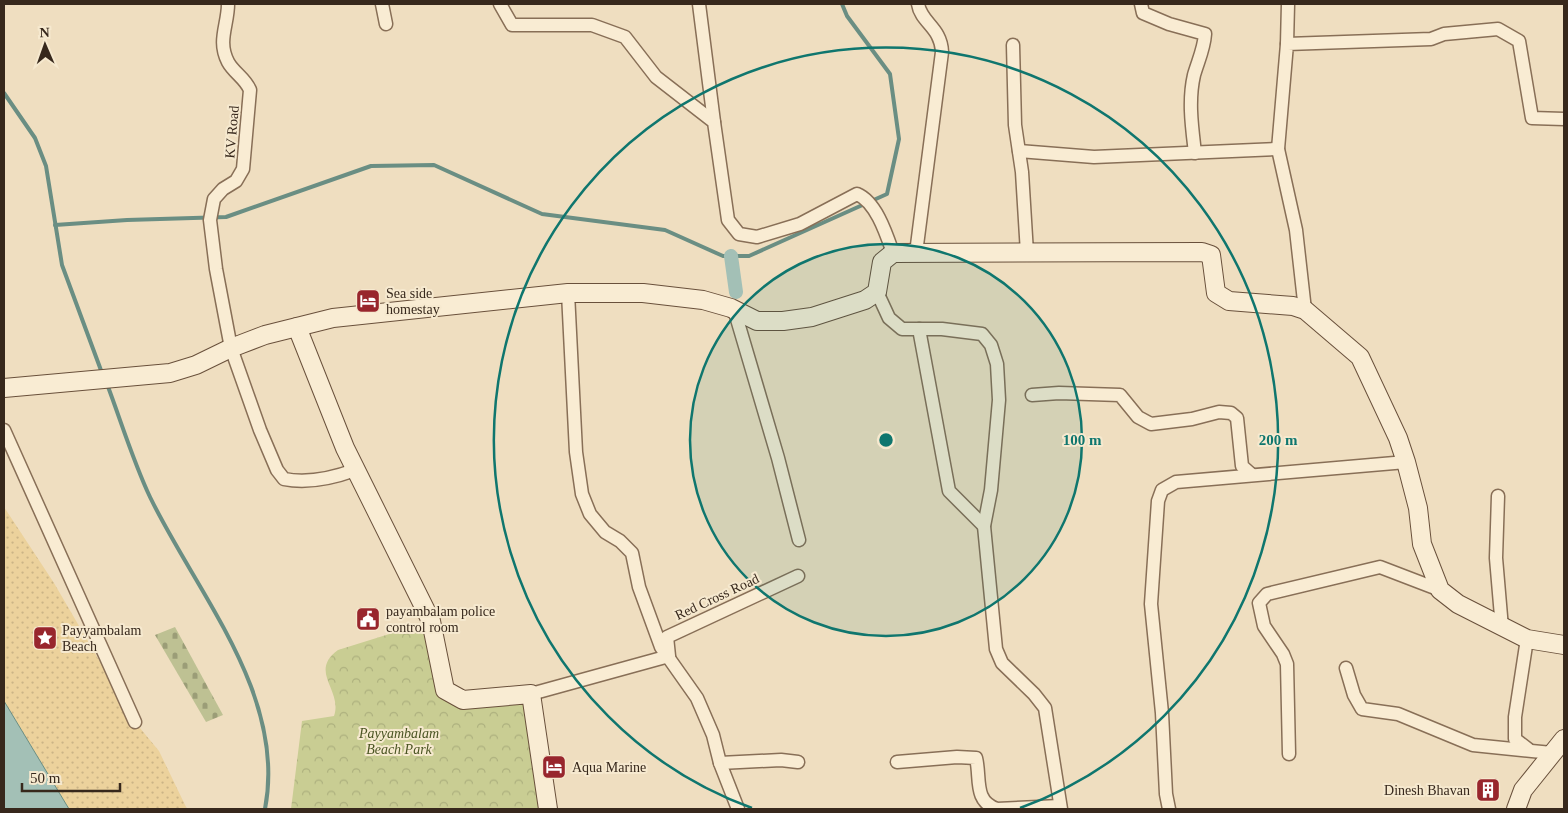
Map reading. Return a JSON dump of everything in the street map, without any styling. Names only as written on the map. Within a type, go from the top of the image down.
[{"type":"street","name":"KV Road","points":[[228,4],[227,17],[222,33],[223,49],[229,64],[246,80],[250,90],[243,169],[236,181],[223,189],[214,199],[210,220],[231,348],[260,430],[277,470],[284,479],[310,481],[336,477],[356,470]]},
{"type":"street","points":[[382,4],[386,24]]},
{"type":"street","points":[[500,4],[512,25],[592,25],[625,37],[656,77],[692,107],[714,122]]},
{"type":"street","points":[[699,4],[728,220],[739,234],[757,238],[800,224],[857,194],[866,198],[874,211],[893,253]]},
{"type":"street","points":[[916,253],[942,52],[941,40],[919,11],[918,4]]},
{"type":"street","points":[[1141,4],[1143,13],[1169,24],[1205,34],[1205,45],[1194,76],[1190,110],[1195,153]]},
{"type":"street","points":[[1288,4],[1287,44],[1278,149],[1296,230],[1305,310]]},
{"type":"street","points":[[1287,44],[1432,39],[1444,34],[1498,29],[1519,41],[1532,118],[1564,120]]},
{"type":"street","points":[[1013,45],[1015,126],[1019,151],[1027,252]]},
{"type":"street","points":[[1019,151],[1094,157],[1278,149]]},
{"type":"street","points":[[897,762],[957,757],[976,758],[979,790],[983,801],[989,806],[997,809],[1061,808],[1045,708],[1034,694],[1002,663],[996,649],[984,526],[992,490],[999,400],[996,364],[991,345],[982,334],[942,329],[902,329],[896,326],[883,308],[877,292],[882,262],[893,253],[1202,252],[1211,255],[1216,293],[1229,301],[1293,306],[1305,310],[1360,357],[1394,430],[1406,462],[1418,508],[1422,544],[1440,590]]},
{"type":"street","points":[[4,388],[170,373],[196,365],[231,348],[271,333],[333,318],[568,293],[684,296],[734,309],[757,321],[798,320],[865,300],[877,292]]},
{"type":"street","points":[[568,293],[576,452],[582,494],[590,514],[605,532],[620,541],[632,553],[639,587],[661,647],[697,698],[713,735],[720,764],[738,809]]},
{"type":"street","points":[[734,309],[778,458],[799,540]]},
{"type":"street","points":[[297,327],[356,470],[431,621],[445,690],[464,700],[531,694],[669,656]]},
{"type":"street","points":[[919,329],[949,491],[984,526]]},
{"type":"street","points":[[1032,396],[1059,393],[1120,396],[1138,417],[1151,424],[1192,419],[1219,412],[1231,413],[1237,418],[1242,466],[1251,474]]},
{"type":"street","points":[[4,430],[135,722]]},
{"type":"street","points":[[1169,809],[1166,794],[1162,713],[1151,604],[1158,501],[1162,490],[1176,482],[1406,462]]},
{"type":"street","points":[[1498,496],[1496,542],[1499,609],[1502,628]]},
{"type":"street","points":[[1289,754],[1287,664],[1263,621],[1259,604],[1267,594],[1380,567],[1440,590],[1458,604],[1527,639],[1564,645]]},
{"type":"street","name":"Red Cross Road","points":[[669,656],[667,637],[798,576]]},
{"type":"street","points":[[1527,639],[1514,717],[1515,739],[1530,750]]},
{"type":"street","points":[[1346,668],[1354,695],[1362,709],[1398,714],[1473,745],[1552,754]]},
{"type":"street","points":[[531,694],[548,809]]},
{"type":"street","points":[[1516,809],[1523,790],[1564,739]]},
{"type":"street","points":[[720,764],[788,760],[798,762]]},
{"type":"green space","name":"Payyambalam Beach Park","points":[[431,621],[446,690],[464,700],[531,694],[548,809],[291,809],[302,721],[334,716],[336,707],[326,674],[326,666],[330,658],[338,650]]},
{"type":"green space","points":[[175,627],[223,715],[206,722],[155,635]]},
{"type":"sand","name":"Payyambalam Beach","points":[[4,507],[54,583],[135,722],[159,751],[187,809],[69,809],[4,701]]},
{"type":"water","points":[[4,701],[69,809],[4,809]]},
{"type":"waterway","points":[[55,225],[127,220],[226,217],[371,166],[434,165],[542,214],[665,230],[723,256],[749,256],[887,194],[899,139],[890,74],[847,16],[842,4]]},
{"type":"waterway","points":[[4,93],[35,138],[46,166],[62,265],[102,373]]},
{"type":"waterway","points":[[731,256],[736,292]]},
{"type":"waterway","points":[[107,384],[150,497],[169,534],[213,608],[251,686],[263,726],[268,767],[265,809]]},
{"type":"place","name":"Sea side homestay","points":[[368,301]]},
{"type":"place","name":"payambalam police control room","points":[[368,619]]},
{"type":"place","name":"Payyambalam Beach","points":[[45,638]]},
{"type":"place","name":"Aqua Marine","points":[[554,767]]},
{"type":"place","name":"Dinesh Bhavan","points":[[1488,790]]}]
